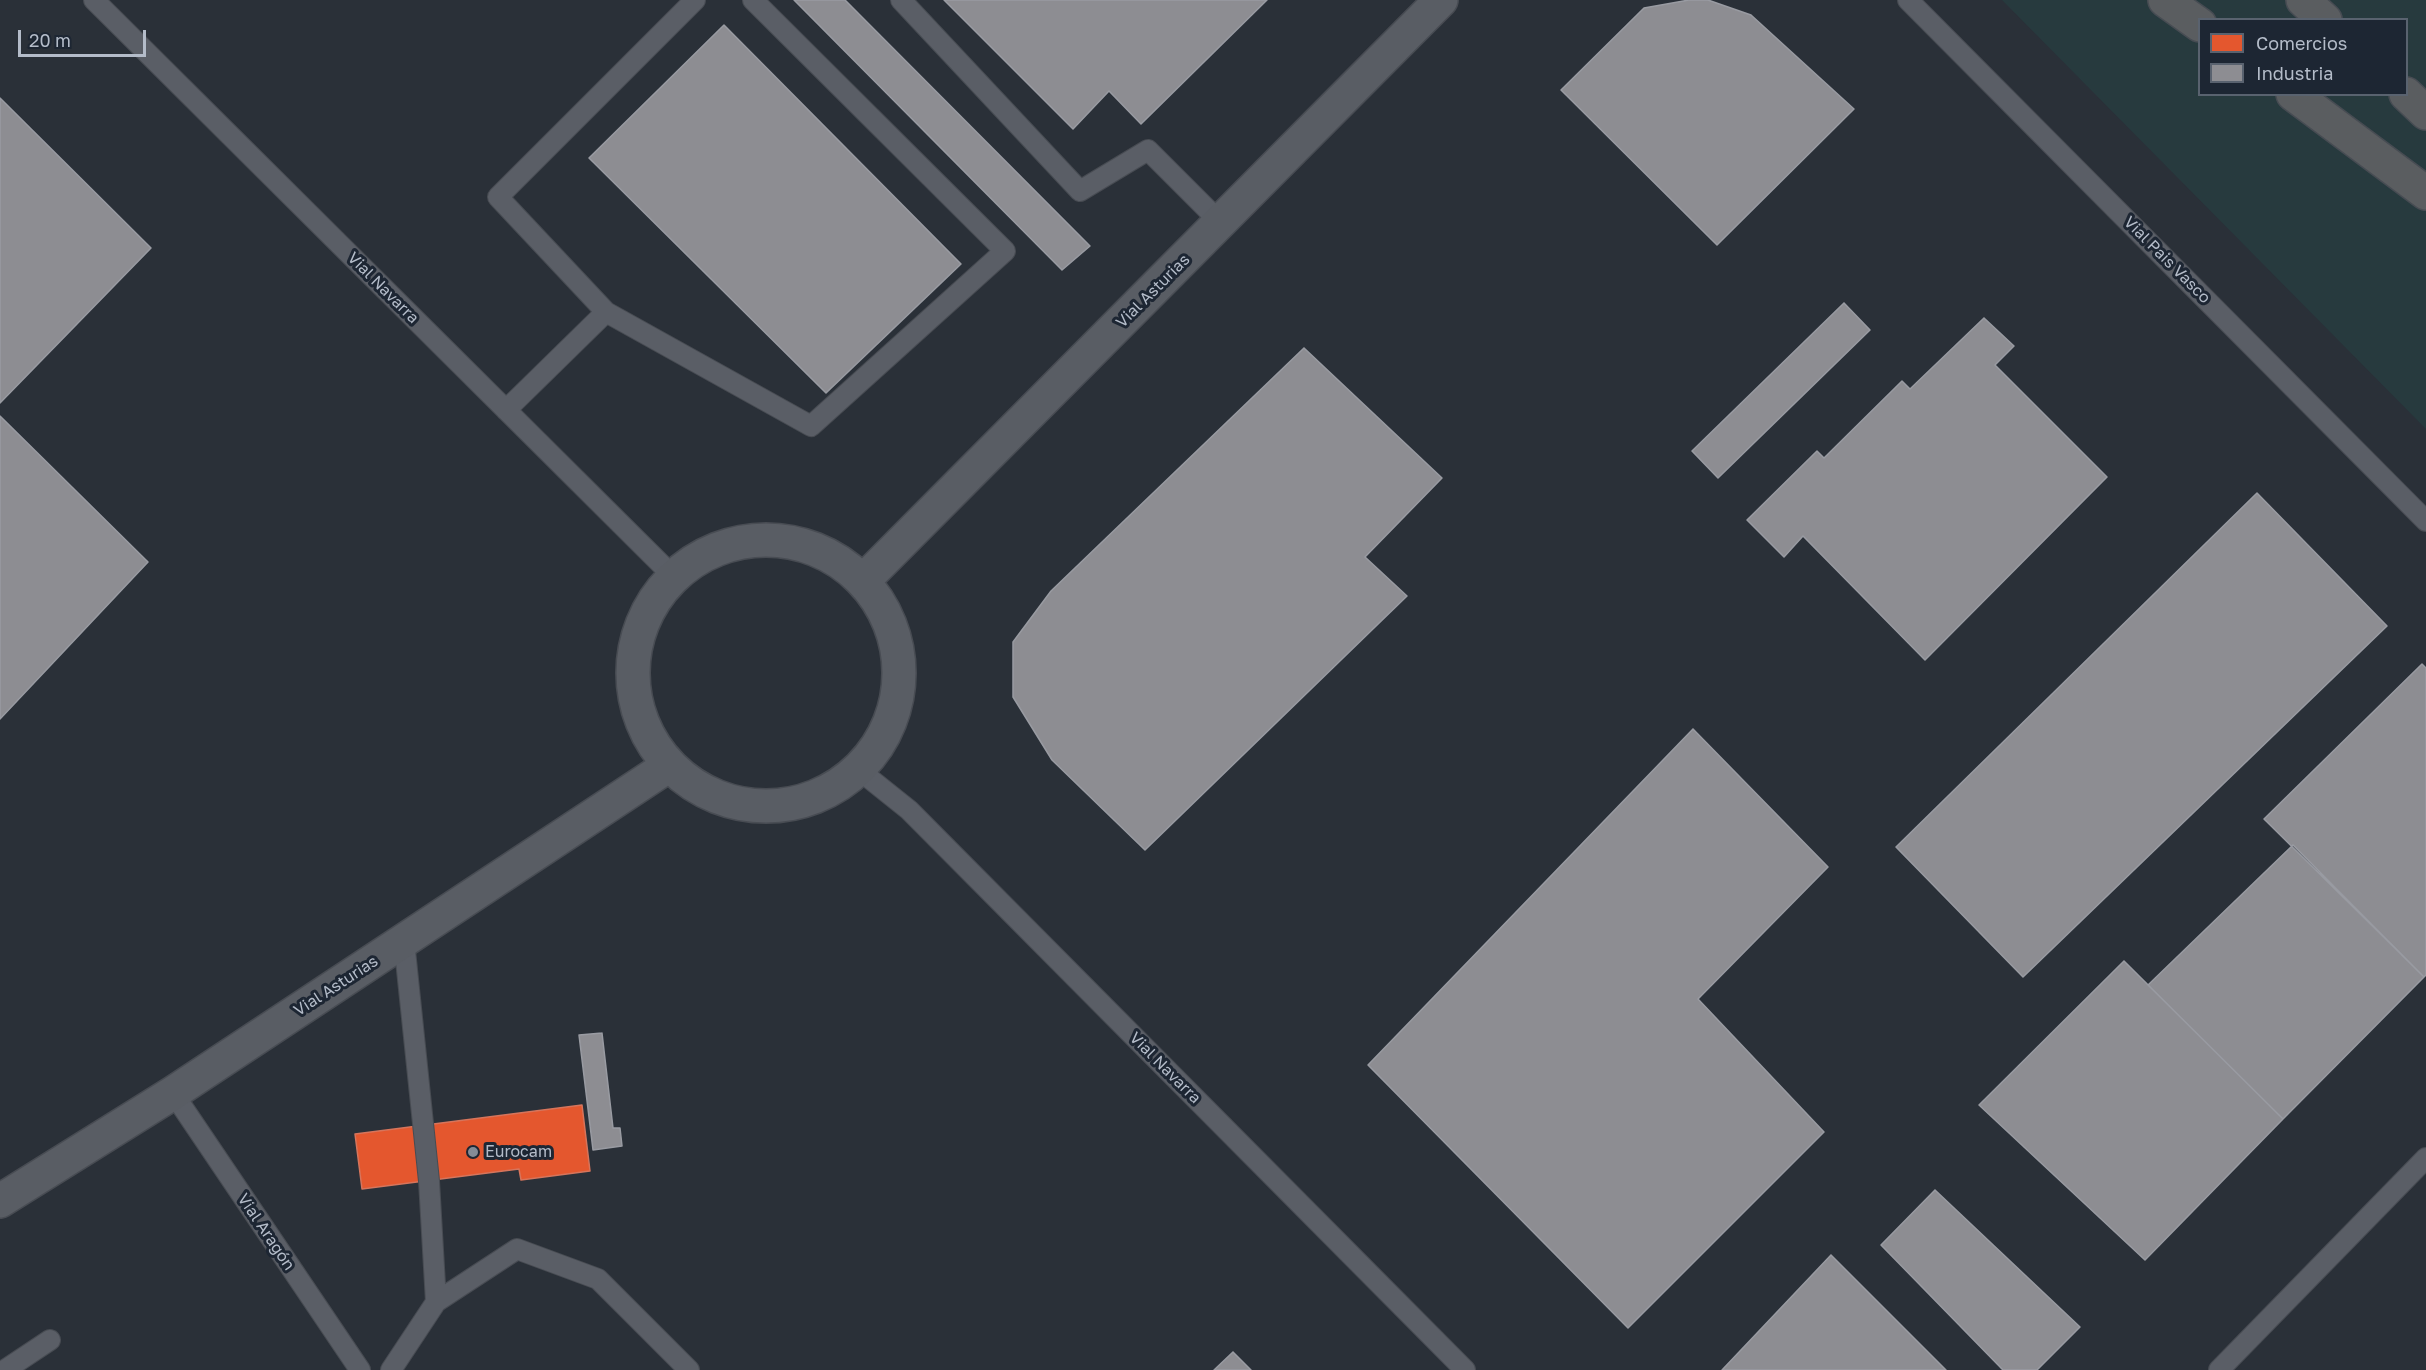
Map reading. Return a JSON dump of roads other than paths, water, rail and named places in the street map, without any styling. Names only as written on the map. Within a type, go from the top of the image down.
[{"type":"highway","points":[[2166,0],[2198,24]]},
{"type":"highway","points":[[2303,0],[2323,18]]},
{"type":"highway","points":[[2296,96],[2426,193]]},
{"type":"highway","points":[[2408,96],[2426,113]]},
{"type":"street","name":"Vial Asturias","points":[[864,580],[1441,0]]},
{"type":"street","points":[[769,538],[821,549],[864,580],[892,624],[901,676],[889,727],[860,771],[815,799],[763,808],[711,797],[668,766],[640,722],[631,670],[642,619],[673,576],[717,548],[769,538]]},
{"type":"street","name":"Vial Asturias","points":[[0,1202],[173,1093],[668,766]]},
{"type":"lane","name":"Vial Navarra","points":[[94,0],[673,576]]},
{"type":"lane","points":[[695,0],[498,197],[606,312],[811,426],[1005,251],[753,0]]},
{"type":"lane","points":[[901,0],[1080,191],[1148,150],[1221,223]]},
{"type":"lane","name":"Vial Pais Vasco","points":[[1908,0],[2426,521]]},
{"type":"lane","points":[[506,410],[606,312]]},
{"type":"lane","name":"Vial Navarra","points":[[860,771],[909,810],[1465,1370]]},
{"type":"lane","points":[[404,941],[429,1181],[436,1302]]},
{"type":"lane","name":"Vial Aragón","points":[[173,1093],[360,1370]]},
{"type":"lane","points":[[2219,1370],[2426,1158]]},
{"type":"lane","points":[[391,1370],[436,1302],[517,1249],[598,1280],[689,1370]]},
{"type":"lane","points":[[5,1370],[50,1340]]},
{"type":"place","name":"Eurocam","points":[[473,1152]]}]
